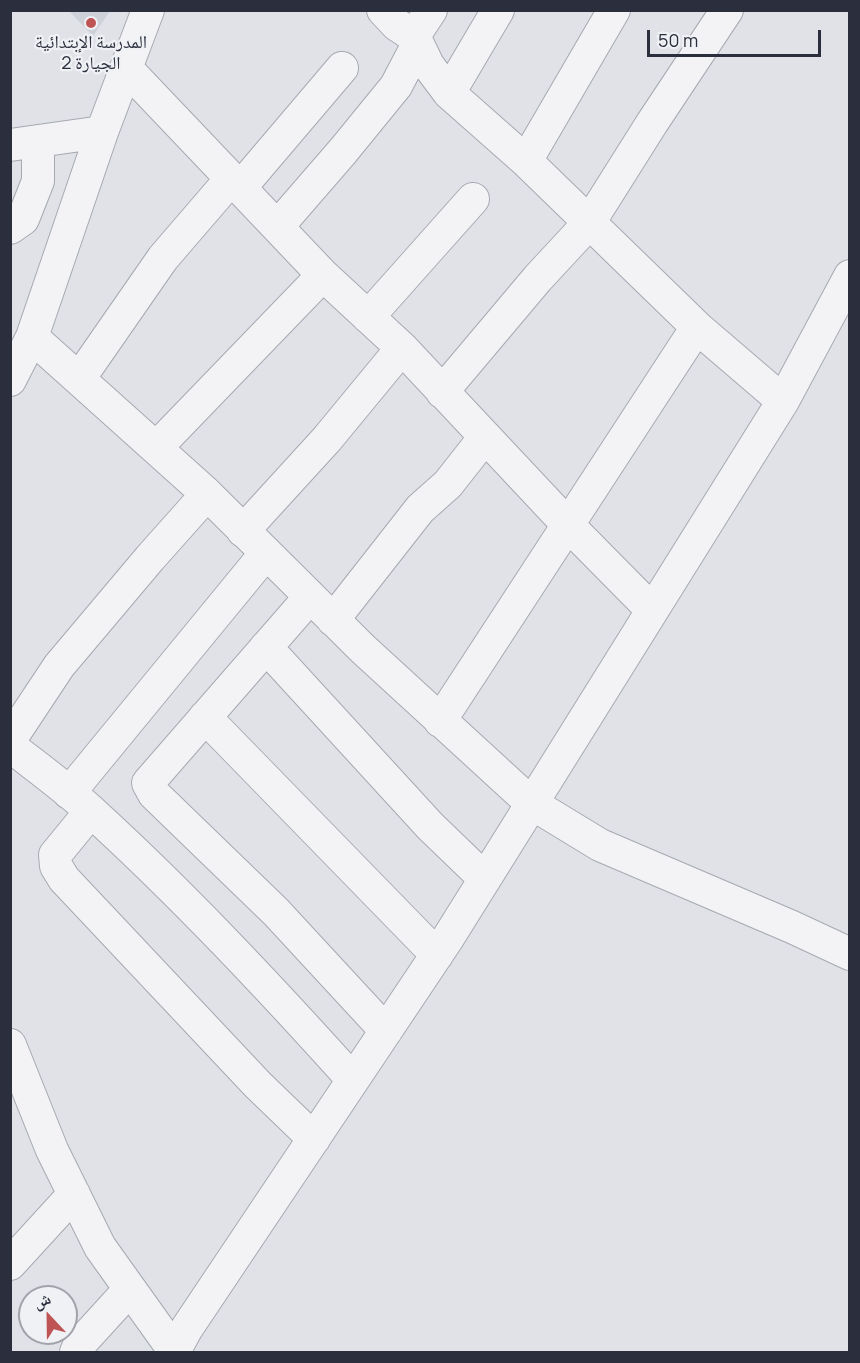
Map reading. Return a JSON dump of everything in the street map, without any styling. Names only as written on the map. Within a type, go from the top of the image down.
[{"type":"street","points":[[10,380],[32,337],[102,132],[148,10]]},
{"type":"street","points":[[383,10],[416,40],[428,65],[449,93],[526,160],[697,327],[783,401]]},
{"type":"street","points":[[278,226],[396,86],[431,10]]},
{"type":"street","points":[[449,93],[498,10]]},
{"type":"street","points":[[526,160],[615,10]]},
{"type":"street","points":[[442,392],[538,278],[589,223],[726,10]]},
{"type":"street","points":[[126,68],[323,275],[402,348],[569,526],[652,610]]},
{"type":"street","points":[[79,379],[163,258],[342,68]]},
{"type":"street","points":[[10,228],[23,219],[38,182],[24,143],[102,132]]},
{"type":"street","points":[[368,317],[473,199]]},
{"type":"street","points":[[156,448],[323,275]]},
{"type":"street","points":[[13,1055],[52,1150],[100,1247],[174,1352],[187,1328],[485,879],[783,401],[849,276]]},
{"type":"street","points":[[440,721],[697,327]]},
{"type":"street","points":[[32,337],[207,494],[333,620],[531,803],[600,845],[792,927],[849,954]]},
{"type":"street","points":[[243,531],[327,439],[402,348]]},
{"type":"street","points":[[333,620],[420,509],[448,484],[485,437]]},
{"type":"street","points":[[10,740],[59,666],[207,494]]},
{"type":"street","points":[[266,553],[80,802],[55,855],[56,866],[64,879],[258,1085],[314,1139]]},
{"type":"street","points":[[310,597],[148,783],[154,794],[276,912],[386,1031]]},
{"type":"street","points":[[266,647],[430,826],[485,879]]},
{"type":"street","points":[[205,717],[436,955]]},
{"type":"street","points":[[10,746],[80,802],[280,999],[353,1080]]},
{"type":"street","points":[[10,1264],[74,1194]]},
{"type":"street","points":[[76,1353],[79,1345],[130,1288]]},
{"type":"shaded area","name":"المدرسة الإبتدائية الجيارة 2","points":[[69,11],[110,11],[93,36]]},
{"type":"place","name":"المدرسة الإبتدائية الجيارة 2","points":[[91,23]]}]
